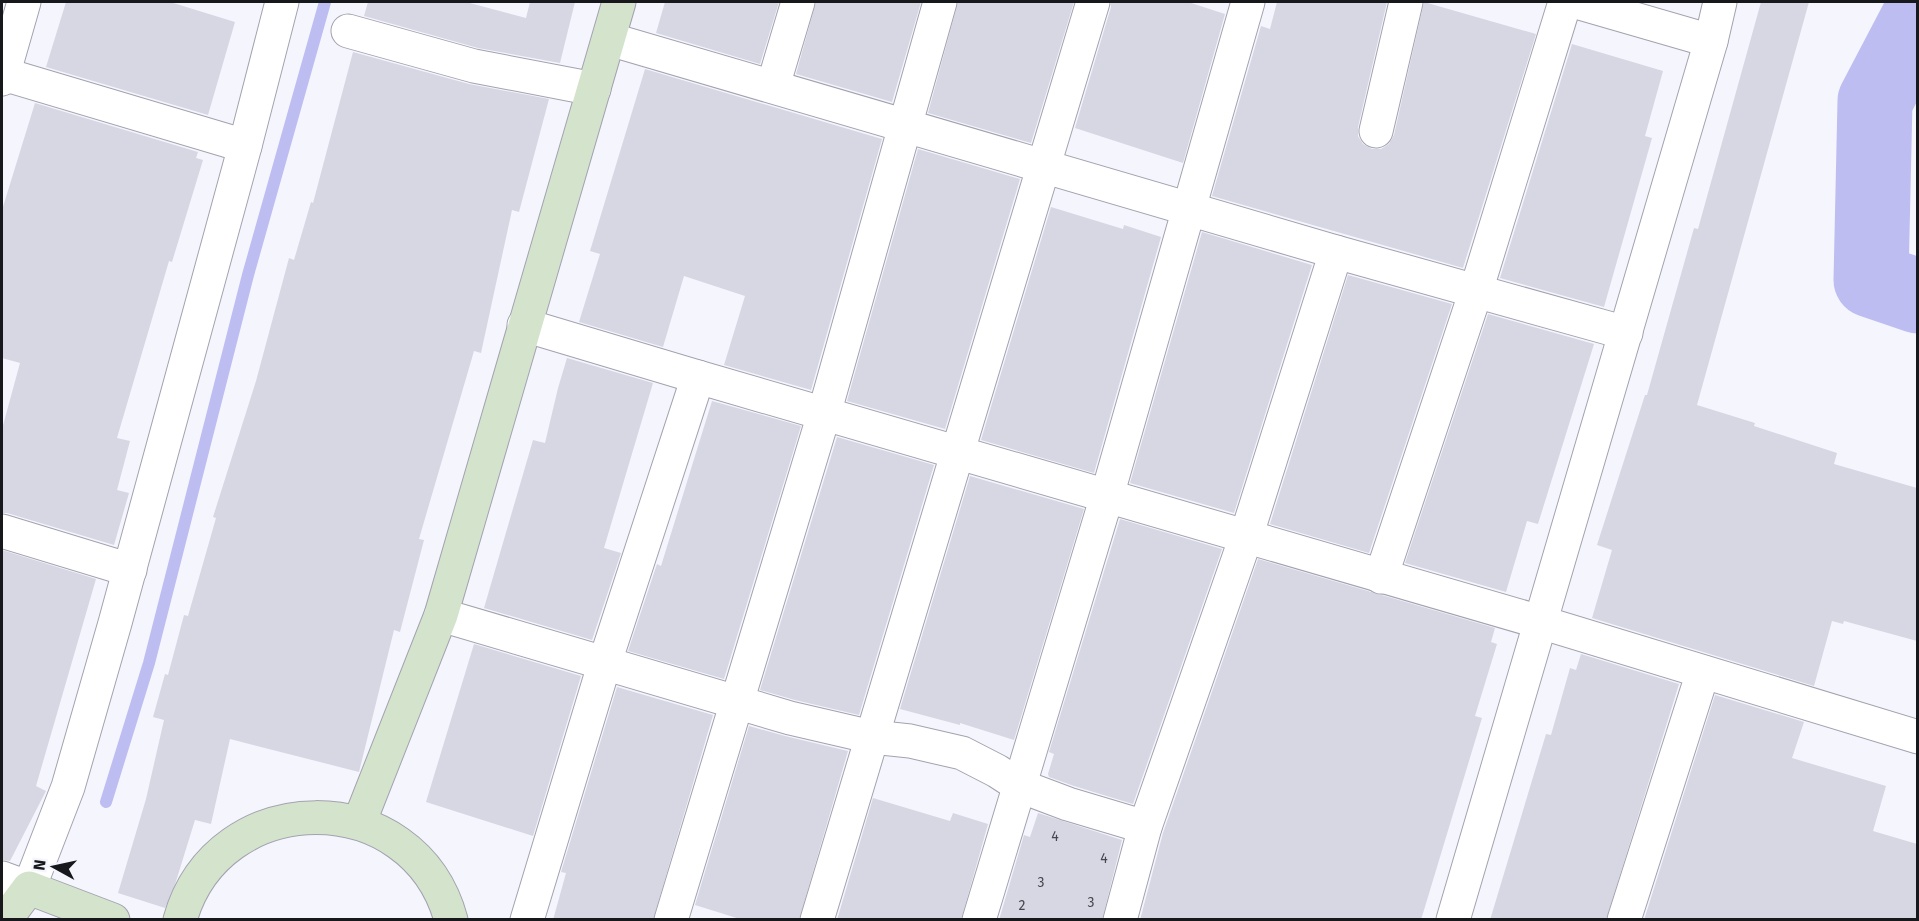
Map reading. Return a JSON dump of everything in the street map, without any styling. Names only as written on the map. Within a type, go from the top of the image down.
[{"type":"street","points":[[24,2],[2,77],[245,146]]},
{"type":"street","points":[[5,920],[15,883],[68,787],[130,570],[282,2]]},
{"type":"street","points":[[359,823],[441,615],[619,2]]},
{"type":"street","points":[[773,86],[798,2]]},
{"type":"street","points":[[671,920],[824,414],[940,2]]},
{"type":"street","points":[[817,920],[1092,2]]},
{"type":"street","points":[[980,920],[1107,496],[1248,2]]},
{"type":"street","points":[[1376,131],[1406,2]]},
{"type":"street","points":[[1381,577],[1476,291],[1565,2]]},
{"type":"street","points":[[1576,2],[1711,41]]},
{"type":"street","points":[[1453,920],[1711,41],[1720,2]]},
{"type":"street","points":[[348,32],[474,66],[594,89]]},
{"type":"street","points":[[609,39],[1336,252],[1626,333]]},
{"type":"street","points":[[1120,920],[1145,827],[1246,537],[1336,252]]},
{"type":"street","points":[[525,325],[698,378],[1540,622],[1917,737]]},
{"type":"street","points":[[527,920],[605,662],[698,378]]},
{"type":"street","points":[[2,531],[130,570]]},
{"type":"street","points":[[441,615],[790,718],[872,737],[910,741],[962,753],[1020,786],[1068,804],[1145,827]]},
{"type":"street","points":[[1624,920],[1703,672]]},
{"type":"street","points":[[180,920],[185,902],[207,867],[238,839],[276,821],[317,816],[359,823],[395,840],[425,867],[446,901],[452,920]]},
{"type":"street","points":[[15,883],[113,920]]},
{"type":"building","points":[[66,2],[170,2],[235,22],[208,115],[46,67]]},
{"type":"building","points":[[368,2],[466,2],[526,18],[530,2],[575,2],[560,63],[478,48],[364,16]]},
{"type":"building","points":[[665,2],[779,2],[760,64],[656,33]]},
{"type":"building","points":[[816,2],[921,2],[892,102],[796,74]]},
{"type":"building","points":[[958,2],[1074,2],[1031,143],[928,113]]},
{"type":"building","points":[[1111,2],[1188,2],[1225,14],[1183,163],[1075,128]]},
{"type":"building","points":[[1277,2],[1387,2],[1358,127],[1358,136],[1363,144],[1372,149],[1381,149],[1389,144],[1394,135],[1424,2],[1536,34],[1463,268],[1212,196],[1261,26],[1270,29]]},
{"type":"building","points":[[1761,2],[1809,2],[1697,405],[1837,453],[1834,464],[1917,488],[1917,641],[1844,621],[1843,624],[1832,621],[1814,686],[1592,618],[1612,550],[1597,545],[1645,395],[1647,395],[1694,228],[1698,229]]},
{"type":"building","points":[[1572,44],[1663,71],[1645,136],[1652,138],[1604,307],[1500,278]]},
{"type":"building","points":[[353,52],[469,84],[549,99],[519,212],[512,210],[481,353],[474,351],[419,539],[424,540],[400,632],[394,630],[359,772],[230,739],[211,824],[195,820],[173,891],[165,908],[118,893],[146,799],[164,720],[153,717],[165,674],[168,675],[184,615],[188,616],[216,518],[213,517],[256,381],[289,258],[294,260],[311,202],[313,203]]},
{"type":"building","points":[[645,69],[882,139],[811,390],[724,365],[745,296],[684,276],[663,347],[579,322],[600,254],[590,251]]},
{"type":"building","points":[[35,103],[198,152],[196,158],[203,160],[172,262],[169,261],[117,438],[130,441],[117,490],[129,493],[114,545],[2,513],[2,429],[20,363],[2,358],[2,210]]},
{"type":"building","points":[[918,149],[1020,179],[945,429],[847,401]]},
{"type":"building","points":[[1051,207],[1123,229],[1124,225],[1161,237],[1094,473],[981,440]]},
{"type":"building","points":[[1202,232],[1312,265],[1234,513],[1130,483]]},
{"type":"building","points":[[1348,275],[1452,304],[1369,553],[1270,524]]},
{"type":"building","points":[[1488,314],[1594,344],[1538,524],[1527,521],[1506,592],[1405,563]]},
{"type":"building","points":[[567,358],[653,383],[604,548],[621,553],[592,640],[484,608],[533,440],[545,443]]},
{"type":"building","points":[[712,401],[801,426],[724,679],[628,651],[657,564],[661,566]]},
{"type":"building","points":[[837,437],[934,465],[859,715],[760,690]]},
{"type":"building","points":[[970,476],[1084,509],[1014,740],[960,723],[960,725],[900,709]]},
{"type":"building","points":[[1120,519],[1222,549],[1133,804],[1074,786],[1049,777],[1048,774],[1054,754],[1049,752]]},
{"type":"building","points":[[2,550],[96,579],[36,786],[46,791],[10,861],[2,860]]},
{"type":"building","points":[[1258,559],[1495,628],[1491,642],[1497,644],[1475,716],[1482,718],[1421,920],[1140,920],[1163,833]]},
{"type":"building","points":[[474,644],[581,676],[533,836],[426,802]]},
{"type":"building","points":[[1581,654],[1679,684],[1606,920],[1490,920],[1546,734],[1551,735],[1570,668],[1576,670]]},
{"type":"building","points":[[617,687],[713,715],[653,920],[553,920],[566,873],[561,872]]},
{"type":"building","points":[[1715,695],[1804,722],[1792,758],[1886,786],[1873,831],[1917,844],[1917,920],[1644,920]]},
{"type":"building","points":[[749,726],[848,751],[799,920],[743,920],[695,905]]},
{"type":"building","points":[[873,798],[950,821],[953,813],[988,824],[961,920],[837,920]]},
{"type":"building","points":[[1038,813],[1122,840],[1102,920],[999,920],[1024,835],[1030,837]]},
{"type":"waterway","points":[[106,802],[149,663],[248,275],[325,2]]},
{"type":"waterway","points":[[1918,19],[1875,101],[1871,280],[1918,296]]}]
